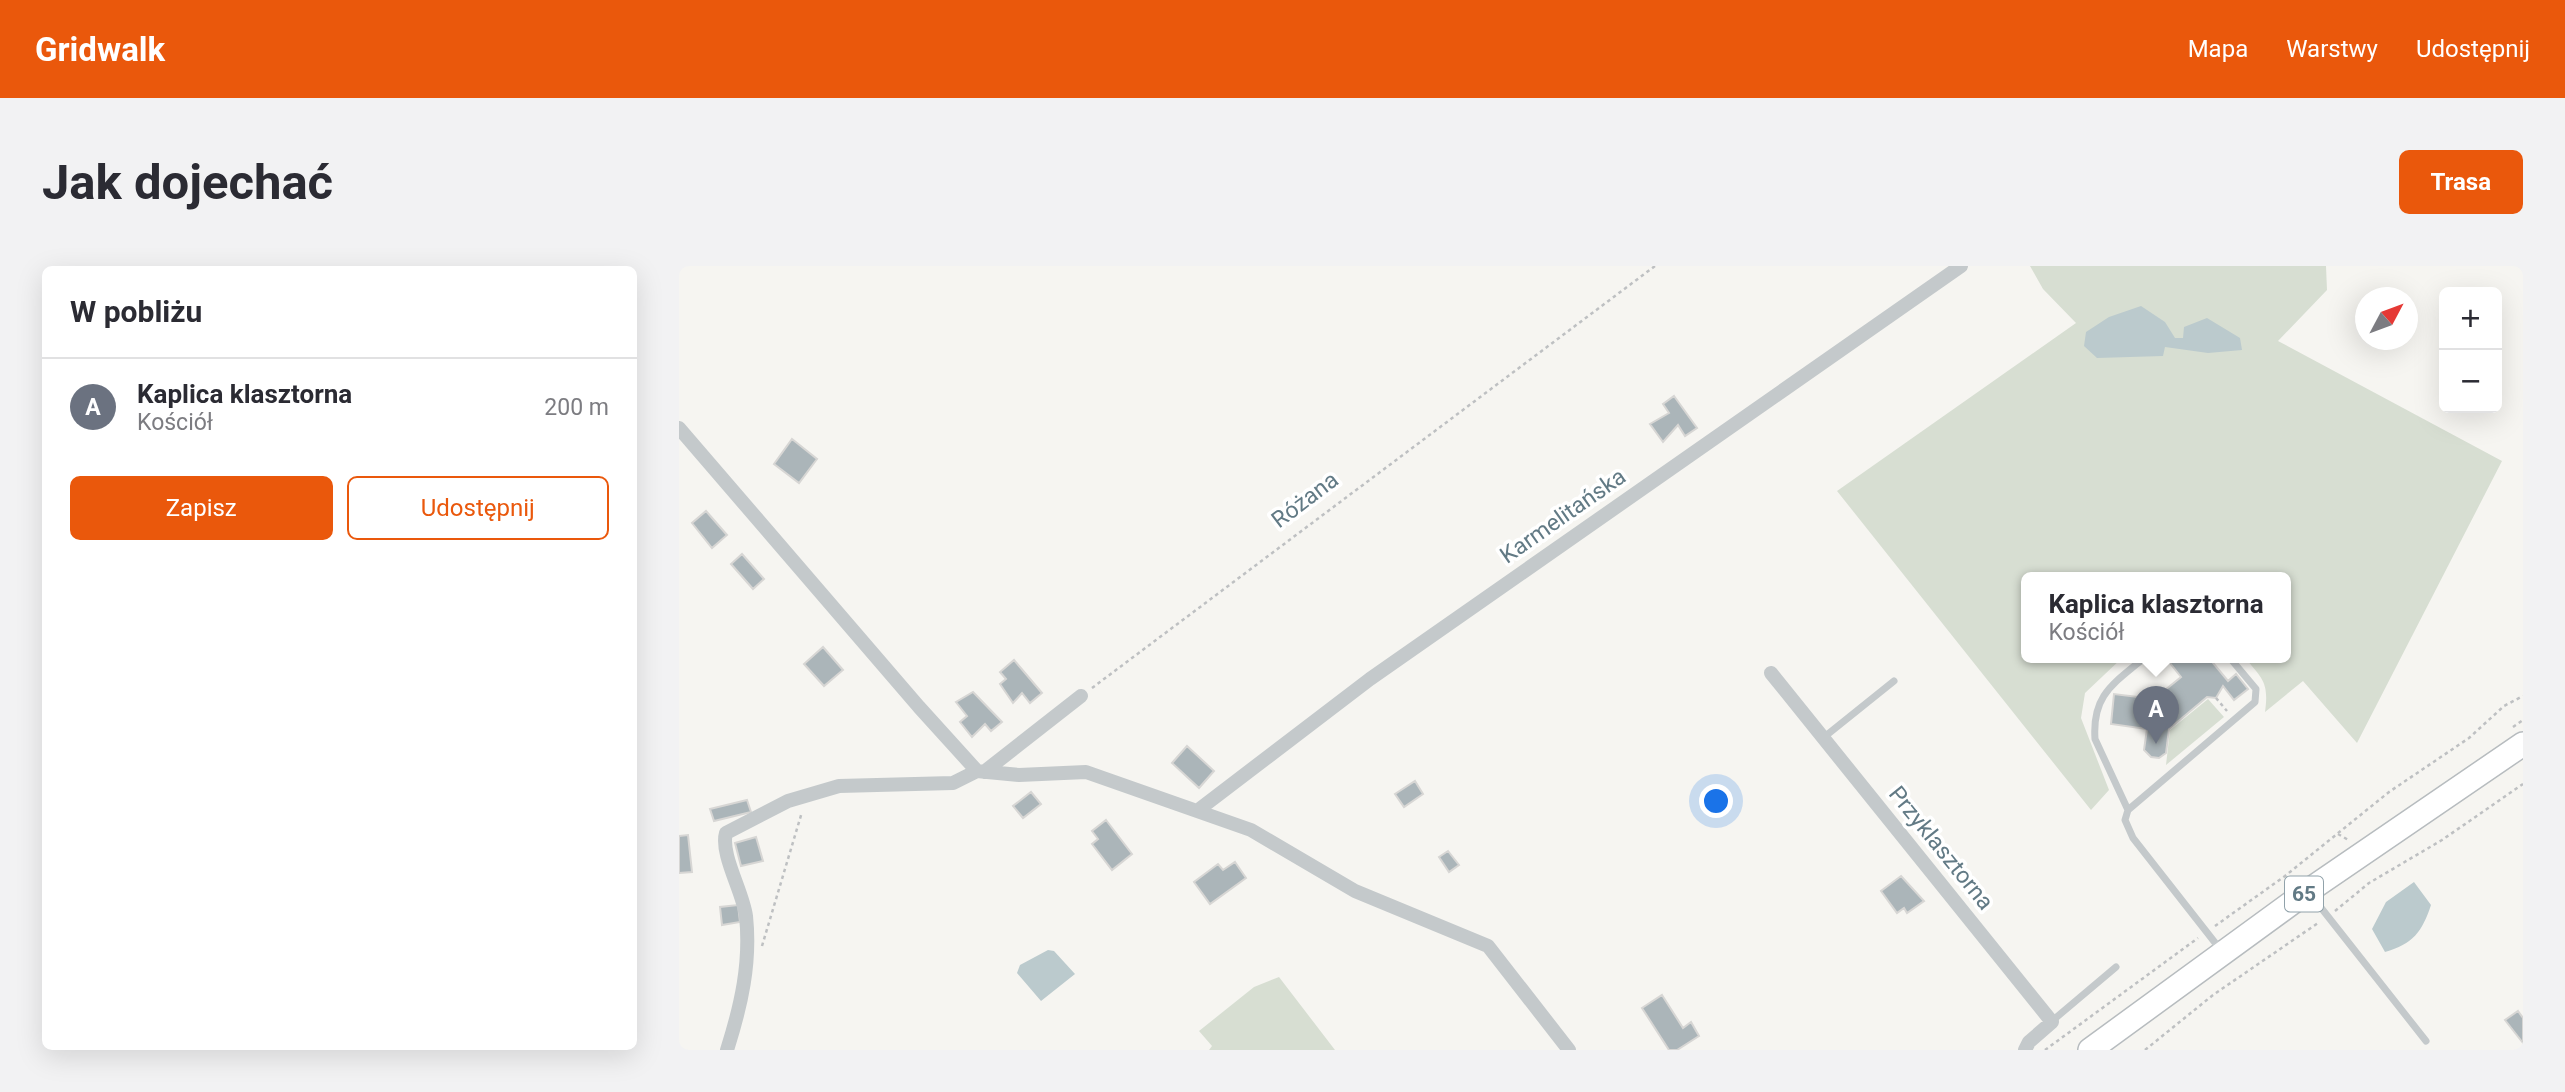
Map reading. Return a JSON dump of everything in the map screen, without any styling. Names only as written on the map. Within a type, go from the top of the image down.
[{"type":"main road","name":"65","points":[[2090,1050],[2308,891],[2523,744]]},
{"type":"street","name":"Karmelitańska","points":[[1197,811],[1370,679],[1961,266]]},
{"type":"street","points":[[679,428],[919,707],[980,771],[1019,775],[1086,772],[1251,830],[1355,891],[1488,946],[1569,1050]]},
{"type":"street","name":"Przyklasztorna","points":[[1771,673],[2052,1021]]},
{"type":"street","points":[[727,1050],[744,998],[747,940],[746,915],[739,884],[723,843],[726,833],[788,801],[839,786],[953,783],[980,771],[1081,696]]},
{"type":"street","points":[[2025,1050],[2029,1042],[2052,1021]]},
{"type":"lane","points":[[2128,810],[2095,739],[2094,726],[2102,696],[2138,663]]},
{"type":"lane","points":[[2223,953],[2133,838],[2125,820],[2128,810],[2258,697],[2256,689],[2234,663]]},
{"type":"lane","points":[[1823,738],[1894,681]]},
{"type":"lane","points":[[2308,891],[2426,1041]]},
{"type":"lane","points":[[2052,1021],[2116,967]]},
{"type":"path","name":"Różana","points":[[1081,696],[1655,266]]},
{"type":"path","points":[[2045,1050],[2285,876],[2389,792],[2469,738],[2504,706],[2523,696]]},
{"type":"path","points":[[2216,698],[2234,720]]},
{"type":"path","points":[[761,951],[785,862],[808,795]]},
{"type":"shaded area","points":[[2030,266],[2326,266],[2327,290],[2278,341],[2502,461],[2357,743],[2303,681],[2265,712],[2265,688],[2249,663],[2291,663],[2291,572],[2021,572],[2021,663],[2117,663],[2085,693],[2081,718],[2109,790],[2091,810],[1837,491],[2076,323],[2043,289]]},
{"type":"shaded area","points":[[2141,306],[2165,322],[2175,338],[2183,338],[2184,327],[2207,318],[2240,338],[2242,350],[2208,353],[2165,347],[2163,356],[2097,358],[2084,346],[2086,332],[2109,317]]},
{"type":"shaded area","points":[[2208,699],[2224,717],[2166,765],[2170,730]]},
{"type":"shaded area","points":[[2414,882],[2431,905],[2428,914],[2415,936],[2403,945],[2385,952],[2372,929],[2386,902]]},
{"type":"shaded area","points":[[1048,950],[1054,951],[1075,974],[1041,1001],[1017,973],[1020,965]]},
{"type":"shaded area","points":[[1279,977],[1335,1050],[1209,1050],[1212,1046],[1199,1031],[1254,987]]},
{"type":"building","points":[[1674,396],[1697,428],[1685,436],[1678,425],[1663,442],[1650,424],[1669,413],[1663,404]]},
{"type":"building","points":[[792,439],[817,459],[799,483],[774,464]]},
{"type":"building","points":[[706,511],[727,535],[712,548],[692,523]]},
{"type":"building","points":[[742,554],[764,579],[753,589],[731,564]]},
{"type":"building","points":[[823,647],[843,670],[824,686],[804,664]]},
{"type":"building","points":[[1014,660],[1042,693],[1030,703],[1022,693],[1013,703],[1000,684],[1006,679],[1000,672]]},
{"type":"building","points":[[2170,663],[2213,663],[2228,681],[2236,674],[2248,689],[2234,700],[2223,686],[2216,698],[2207,697],[2169,729],[2166,753],[2159,758],[2151,757],[2144,750],[2147,729],[2111,724],[2114,694],[2154,699],[2181,677]]},
{"type":"building","points":[[973,692],[1002,722],[991,731],[985,724],[972,737],[960,722],[967,716],[956,702]]},
{"type":"building","points":[[1187,746],[1214,771],[1199,788],[1172,763]]},
{"type":"building","points":[[1415,781],[1423,794],[1404,807],[1395,794]]},
{"type":"building","points":[[1031,792],[1041,804],[1023,818],[1013,806]]},
{"type":"building","points":[[747,800],[751,812],[714,821],[710,809]]},
{"type":"building","points":[[1106,820],[1132,854],[1112,870],[1092,844],[1098,839],[1092,831]]},
{"type":"building","points":[[688,835],[692,872],[679,873],[679,836]]},
{"type":"building","points":[[756,837],[763,861],[741,866],[735,843]]},
{"type":"building","points":[[1448,851],[1459,865],[1449,872],[1439,857]]},
{"type":"building","points":[[1235,862],[1246,878],[1210,904],[1194,882],[1218,864],[1223,870]]},
{"type":"building","points":[[1901,876],[1924,901],[1907,913],[1904,908],[1897,913],[1881,891]]},
{"type":"building","points":[[738,905],[740,922],[722,925],[720,907]]},
{"type":"building","points":[[1662,995],[1683,1028],[1691,1022],[1699,1036],[1677,1050],[1669,1050],[1642,1008]]},
{"type":"building","points":[[2518,1011],[2523,1018],[2523,1043],[2505,1020]]},
{"type":"place","name":"Kaplica klasztorna","points":[[2156,744]]}]
